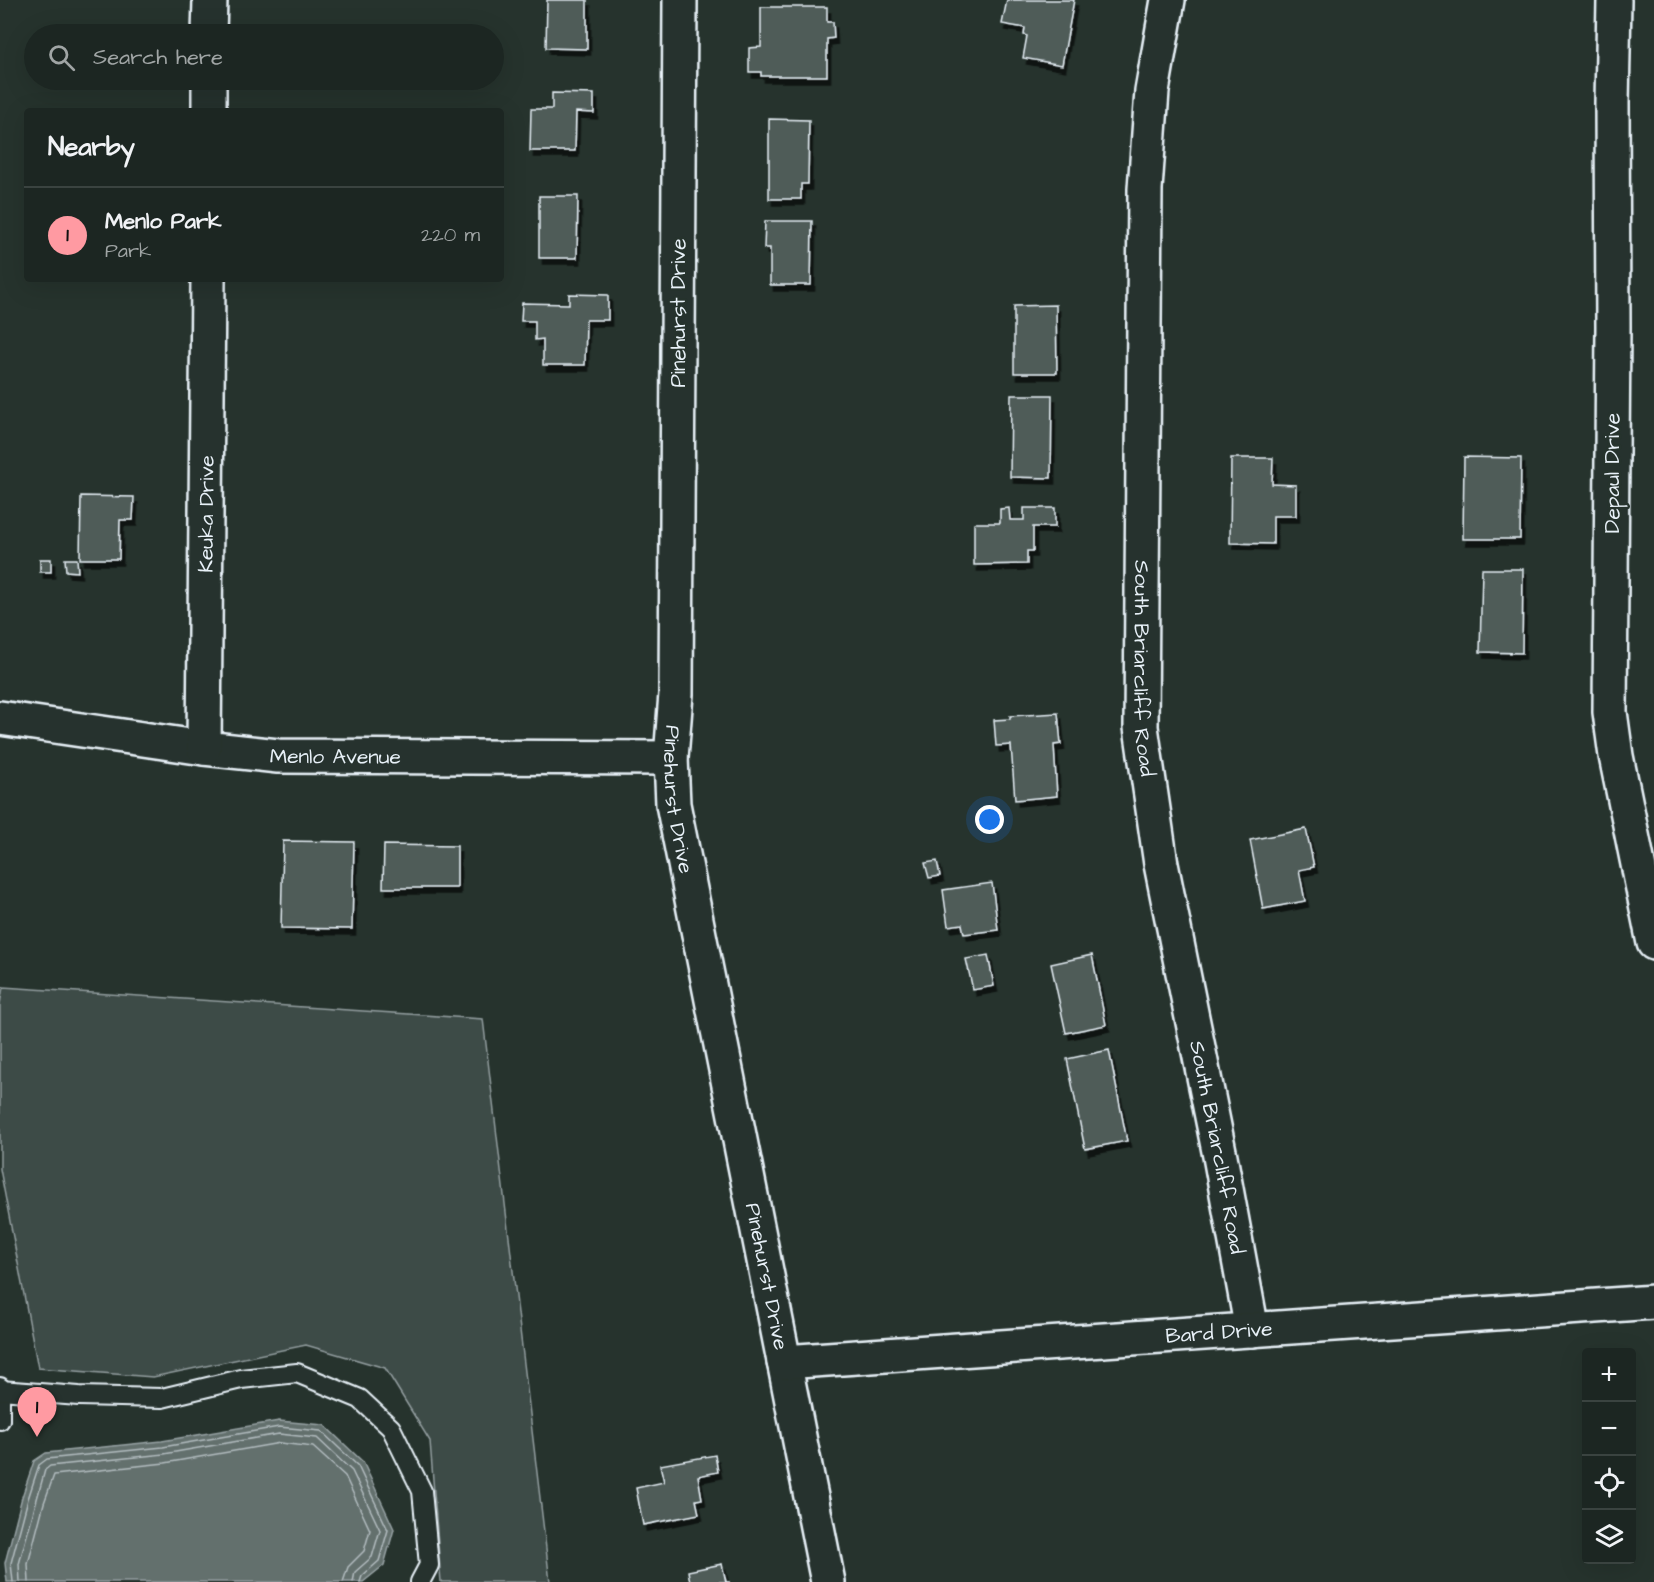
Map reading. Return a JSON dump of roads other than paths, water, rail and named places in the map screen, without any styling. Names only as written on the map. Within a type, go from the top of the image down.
[{"type":"street","points":[[209,24],[210,0]]},
{"type":"street","name":"Pinehurst Drive","points":[[680,0],[676,682],[671,758],[673,804],[828,1582]]},
{"type":"street","name":"South Briarcliff Road","points":[[1168,0],[1152,91],[1145,189],[1141,727],[1161,864],[1220,1156],[1252,1330]]},
{"type":"street","name":"Depaul Drive","points":[[1614,0],[1610,712],[1616,756],[1654,943]]},
{"type":"street","points":[[209,90],[209,108]]},
{"type":"street","name":"Keuka Drive","points":[[204,748],[207,282]]},
{"type":"street","name":"Menlo Avenue","points":[[0,718],[204,748],[278,756],[671,758]]},
{"type":"street","name":"Bard Drive","points":[[784,1362],[1654,1302]]},
{"type":"lane","points":[[0,1420],[0,1388],[79,1396],[162,1398],[241,1379],[297,1372],[360,1399],[391,1428],[422,1491],[429,1565],[420,1582]]},
{"type":"water","points":[[279,1421],[324,1425],[363,1462],[394,1529],[384,1565],[363,1582],[7,1582],[5,1563],[22,1497],[34,1461],[46,1453],[162,1441]]},
{"type":"place","name":"Menlo Park","points":[[37,1437]]}]
